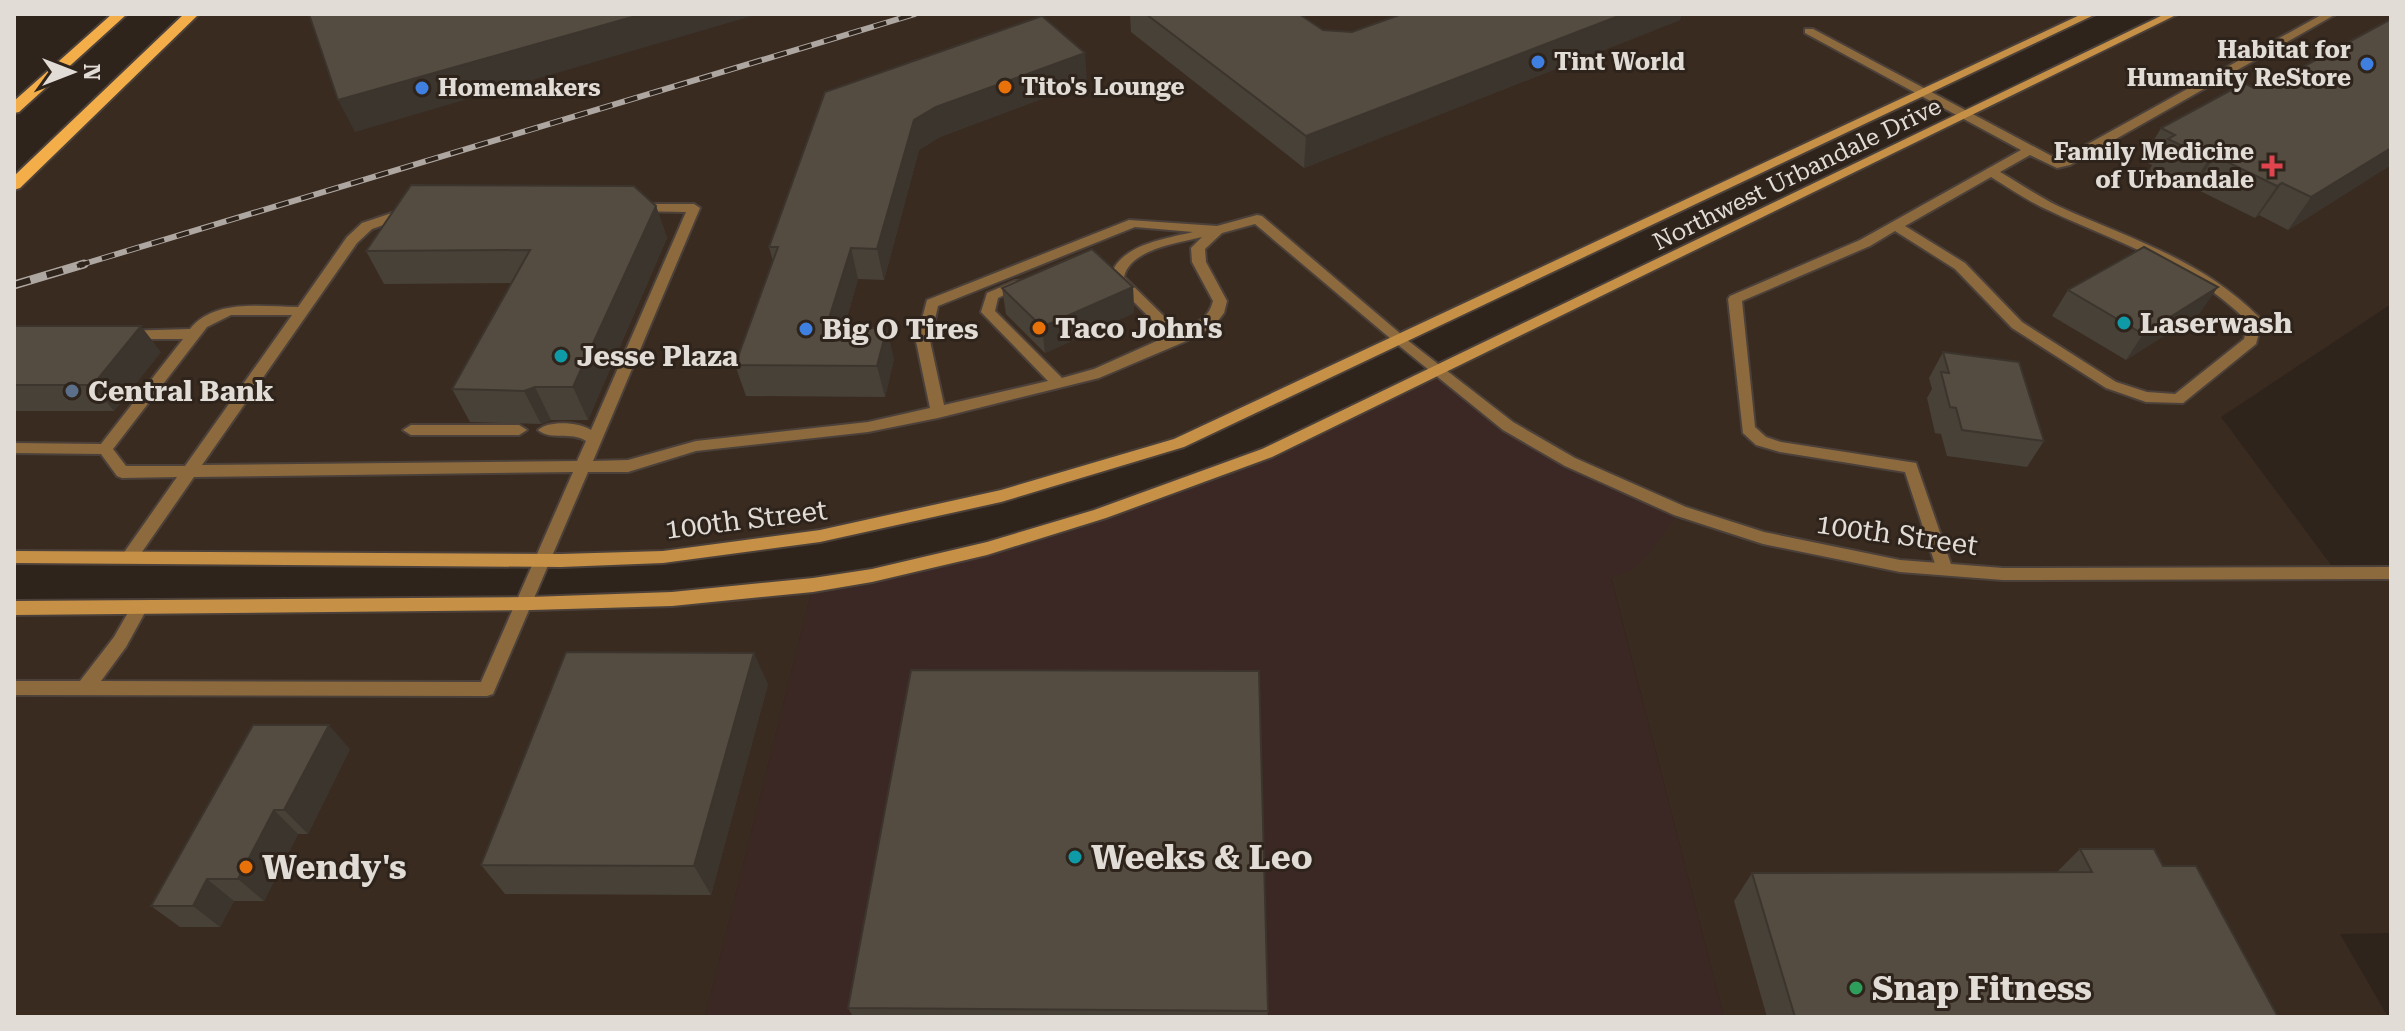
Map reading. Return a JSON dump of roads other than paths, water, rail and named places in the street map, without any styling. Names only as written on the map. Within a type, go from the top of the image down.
[{"type":"main road","points":[[14,109],[120,14]]},
{"type":"main road","points":[[14,185],[192,14]]},
{"type":"main road","name":"Northwest Urbandale Drive","points":[[1402,341],[2091,14]]},
{"type":"main road","name":"Northwest Urbandale Drive","points":[[1439,372],[2173,14]]},
{"type":"main road","name":"100th Street","points":[[14,557],[543,560],[694,554],[867,529],[1033,489],[1179,443],[1402,341]]},
{"type":"main road","points":[[14,608],[524,604],[711,598],[813,585],[978,553],[1172,491],[1267,453],[1439,372]]},
{"type":"street","points":[[1809,31],[2057,164],[2066,162],[2331,14]]},
{"type":"street","points":[[1945,570],[1911,467],[1780,447],[1761,441],[1748,429],[1735,299],[1865,243],[2030,150]]},
{"type":"street","points":[[1896,226],[1960,266],[2017,325],[2111,385],[2146,397],[2178,399],[2251,341],[2255,321],[2234,297],[2146,246],[2055,209],[1993,173]]},
{"type":"street","points":[[129,558],[352,240],[367,226],[428,207]]},
{"type":"street","points":[[14,688],[487,689],[694,208],[615,208]]},
{"type":"street","points":[[1179,339],[1117,278],[1116,270],[1120,263],[1146,250],[1257,219],[1402,341]]},
{"type":"street","points":[[938,413],[923,341],[932,303],[1134,223],[1217,230]]},
{"type":"street","points":[[1059,383],[988,312],[992,296],[1149,225]]},
{"type":"street","points":[[105,449],[122,472],[628,466],[696,446],[868,427],[1099,373],[1209,323],[1217,313],[1220,301],[1199,262],[1198,248],[1217,230]]},
{"type":"street","points":[[105,449],[202,324],[229,311],[302,311]]},
{"type":"street","points":[[105,334],[194,334]]},
{"type":"street","name":"100th Street","points":[[1402,341],[1508,426],[1570,462],[1680,511],[1763,538],[1842,556],[1945,570],[2003,574],[2391,573]]},
{"type":"street","points":[[411,430],[519,430]]},
{"type":"street","points":[[546,430],[581,430],[595,440]]},
{"type":"street","points":[[14,448],[105,449]]},
{"type":"street","points":[[85,688],[120,642],[140,607]]},
{"type":"railway","points":[[77,266],[915,14]]},
{"type":"railway","points":[[14,285],[84,264]]},
{"type":"place","name":"Tint World","points":[[1538,62]]},
{"type":"place","name":"Habitat for Humanity ReStore","points":[[2367,64]]},
{"type":"place","name":"Tito's Lounge","points":[[1005,87]]},
{"type":"place","name":"Homemakers","points":[[422,88]]},
{"type":"place","name":"Family Medicine of Urbandale","points":[[2272,166]]},
{"type":"place","name":"Laserwash","points":[[2124,323]]},
{"type":"place","name":"Taco John's","points":[[1039,328]]},
{"type":"place","name":"Big O Tires","points":[[806,329]]},
{"type":"place","name":"Jesse Plaza","points":[[561,356]]},
{"type":"place","name":"Central Bank","points":[[72,391]]},
{"type":"place","name":"Weeks & Leo","points":[[1075,857]]},
{"type":"place","name":"Wendy's","points":[[246,867]]},
{"type":"place","name":"Snap Fitness","points":[[1856,988]]}]
